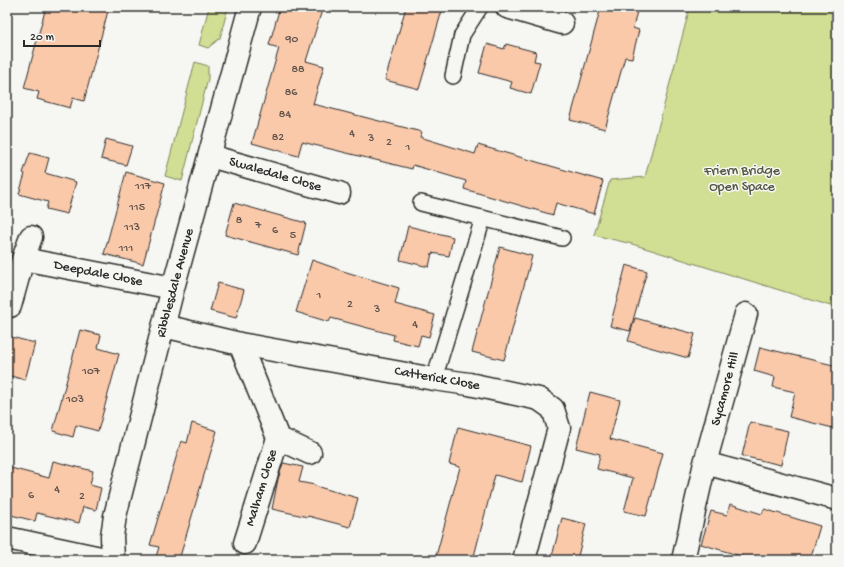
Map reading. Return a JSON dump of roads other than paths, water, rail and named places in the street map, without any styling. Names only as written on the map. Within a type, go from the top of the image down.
[{"type":"street","name":"Ribblesdale Avenue","points":[[113,560],[112,536],[115,516],[174,288],[250,7]]},
{"type":"street","points":[[507,7],[562,23]]},
{"type":"street","name":"Swaledale Close","points":[[210,156],[339,193]]},
{"type":"street","points":[[10,306],[23,259],[31,237]]},
{"type":"street","name":"Deepdale Close","points":[[23,259],[174,288]]},
{"type":"street","name":"Sycamore Hill","points":[[683,560],[705,463],[746,314]]},
{"type":"street","name":"Catterick Close","points":[[164,326],[240,344],[469,384],[538,399],[553,409],[559,428],[524,560]]},
{"type":"street","name":"Malham Close","points":[[240,344],[278,438],[245,543]]},
{"type":"street","points":[[278,438],[310,453]]},
{"type":"street","points":[[705,463],[837,498]]},
{"type":"street","points":[[7,538],[110,560]]},
{"type":"lane","points":[[453,76],[462,34],[480,7]]},
{"type":"lane","points":[[421,203],[562,238]]},
{"type":"lane","points":[[434,379],[483,218]]},
{"type":"park label","name":"Friern Bridge Open Space","points":[[742,180]]}]
